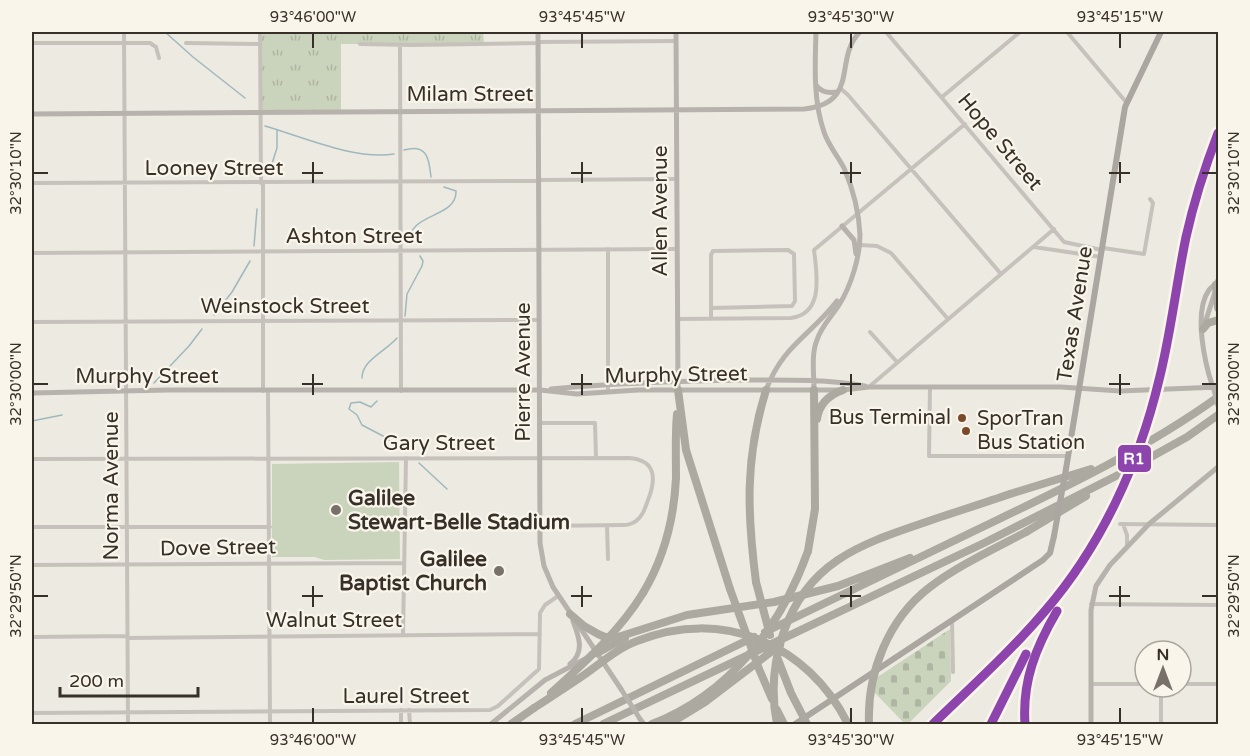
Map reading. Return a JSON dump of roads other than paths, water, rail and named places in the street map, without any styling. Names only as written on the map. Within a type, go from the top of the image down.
[{"type":"highway","points":[[1217,282],[1218,308]]},
{"type":"highway","points":[[1203,329],[1208,323],[1218,320]]},
{"type":"highway","points":[[575,724],[1110,464],[1156,439],[1216,389]]},
{"type":"highway","points":[[766,390],[757,422],[749,482],[750,537],[764,620],[782,671],[807,724]]},
{"type":"highway","points":[[652,724],[676,713],[709,692],[741,663],[760,643],[777,619],[794,588],[808,551],[815,509],[814,390]]},
{"type":"highway","points":[[815,429],[818,412],[826,399],[843,390]]},
{"type":"highway","points":[[678,393],[687,455],[730,589],[759,669],[784,724]]},
{"type":"highway","points":[[534,708],[610,637],[629,614],[654,575],[671,518],[675,489],[678,393]]},
{"type":"highway","points":[[603,724],[998,536],[1124,472],[1187,437],[1218,415]]},
{"type":"highway","points":[[777,724],[773,683],[780,641],[805,591],[822,572],[842,556],[873,540],[1010,494],[1110,464]]},
{"type":"highway","points":[[869,724],[872,684],[878,660],[891,633],[907,609],[920,596],[936,583],[1026,532],[1124,472]]},
{"type":"highway","points":[[570,614],[590,631],[605,637],[624,635],[687,615],[774,602],[838,586],[937,549]]},
{"type":"highway","points":[[511,724],[614,653],[636,641],[682,629],[715,628],[752,636],[796,659],[827,689],[848,724]]},
{"type":"highway","points":[[597,652],[642,629]]},
{"type":"highway","points":[[679,724],[798,630]]},
{"type":"highway","points":[[669,724],[693,711]]},
{"type":"main road","name":"Texas Avenue","points":[[795,724],[1043,560],[1050,553],[1080,388],[1126,102],[1161,32]]},
{"type":"street","name":"Norma Avenue","points":[[124,32],[128,724]]},
{"type":"street","points":[[260,32],[259,112],[263,321],[270,527],[270,724]]},
{"type":"street","name":"Pierre Avenue","points":[[538,32],[539,526],[544,566],[558,596],[642,722]]},
{"type":"street","name":"Allen Avenue","points":[[676,32],[678,393]]},
{"type":"street","points":[[814,390],[817,338],[841,302],[857,259],[859,245],[858,214],[844,170],[824,132],[818,106],[816,32]]},
{"type":"street","points":[[839,90],[845,74],[848,50],[853,39],[860,32]]},
{"type":"street","name":"Hope Street","points":[[886,32],[1067,244],[1102,252]]},
{"type":"street","points":[[942,98],[1020,32]]},
{"type":"street","points":[[1067,32],[1126,102]]},
{"type":"street","points":[[360,44],[676,41]]},
{"type":"street","points":[[32,43],[153,44],[158,50],[159,58]]},
{"type":"street","points":[[186,43],[260,44]]},
{"type":"street","points":[[400,45],[401,391]]},
{"type":"street","points":[[816,85],[827,93],[839,90],[848,95],[1001,274]]},
{"type":"street","name":"Milam Street","points":[[32,114],[804,109],[818,106],[829,100],[839,90]]},
{"type":"street","points":[[677,319],[791,318],[805,314],[813,305],[816,297],[814,250],[965,124]]},
{"type":"street","name":"Looney Street","points":[[32,183],[677,179]]},
{"type":"street","points":[[1033,247],[1144,254],[1153,203],[1150,199]]},
{"type":"street","points":[[843,226],[854,240],[857,259]]},
{"type":"street","points":[[869,387],[1054,229]]},
{"type":"street","points":[[859,245],[877,246],[891,253],[948,319]]},
{"type":"street","points":[[608,249],[608,392]]},
{"type":"street","name":"Ashton Street","points":[[32,253],[677,249]]},
{"type":"street","points":[[711,308],[792,306],[795,301],[794,254],[788,250],[713,251],[711,255],[711,308],[711,318]]},
{"type":"street","points":[[1217,282],[1209,290],[1201,318],[1203,353],[1216,389],[1218,405]]},
{"type":"street","points":[[766,390],[786,352],[820,321],[846,288]]},
{"type":"street","name":"Weinstock Street","points":[[32,322],[539,320]]},
{"type":"street","points":[[870,332],[897,362]]},
{"type":"street","name":"Murphy Street","points":[[32,393],[540,390],[678,380],[771,379],[814,380],[869,387]]},
{"type":"street","name":"Murphy Street","points":[[540,390],[577,394],[843,390],[869,387],[1080,388],[1133,391],[1216,389]]},
{"type":"street","points":[[930,387],[930,456],[1068,456]]},
{"type":"street","points":[[540,423],[595,423],[596,458]]},
{"type":"street","points":[[403,635],[405,458]]},
{"type":"street","name":"Gary Street","points":[[32,459],[629,458],[641,460],[652,472],[654,482],[643,514],[636,521],[607,526]]},
{"type":"street","points":[[1091,724],[1091,604],[1098,581],[1149,524],[1218,467]]},
{"type":"street","points":[[1127,546],[1127,535],[1122,524],[1218,525]]},
{"type":"street","points":[[539,526],[607,526],[608,559]]},
{"type":"street","points":[[32,527],[270,527]]},
{"type":"street","name":"Dove Street","points":[[32,565],[404,563]]},
{"type":"street","name":"Laurel Street","points":[[32,712],[488,710],[494,708],[539,669],[541,610],[558,596]]},
{"type":"street","points":[[1091,604],[1218,604]]},
{"type":"street","points":[[491,724],[526,694],[575,660],[579,651],[579,639],[570,614]]},
{"type":"street","points":[[952,621],[953,672]]},
{"type":"street","name":"Walnut Street","points":[[32,637],[540,634]]},
{"type":"street","points":[[551,677],[597,652]]},
{"type":"street","points":[[1091,684],[1133,684]]},
{"type":"street","points":[[1193,684],[1218,684]]},
{"type":"street","points":[[1161,699],[1161,724]]},
{"type":"street","points":[[401,710],[401,724]]},
{"type":"street","points":[[410,710],[410,724]]},
{"type":"waterway","points":[[165,32],[245,98]]},
{"type":"waterway","points":[[265,126],[346,151],[362,154],[394,154]]},
{"type":"waterway","points":[[268,176],[277,148],[277,130]]},
{"type":"waterway","points":[[404,150],[412,148],[423,151],[428,159],[431,177]]},
{"type":"waterway","points":[[409,244],[410,234],[416,226],[449,207],[454,200],[456,191],[444,187]]},
{"type":"waterway","points":[[254,246],[257,209]]},
{"type":"waterway","points":[[405,316],[407,294],[422,266],[423,261],[420,256]]},
{"type":"waterway","points":[[214,315],[232,292],[250,261]]},
{"type":"waterway","points":[[154,383],[202,329]]},
{"type":"waterway","points":[[362,378],[370,361],[397,338]]},
{"type":"waterway","points":[[377,401],[371,407],[360,402],[351,403],[349,409],[357,415],[362,425],[383,436],[403,451]]},
{"type":"waterway","points":[[32,421],[62,415]]},
{"type":"waterway","points":[[419,463],[447,489]]},
{"type":"place","name":"Bus Terminal","points":[[962,418]]},
{"type":"place","name":"SporTran Bus Station","points":[[966,431]]},
{"type":"place","name":"Galilee Stewart-Belle Stadium","points":[[336,510]]},
{"type":"place","name":"Galilee Baptist Church","points":[[499,571]]}]
